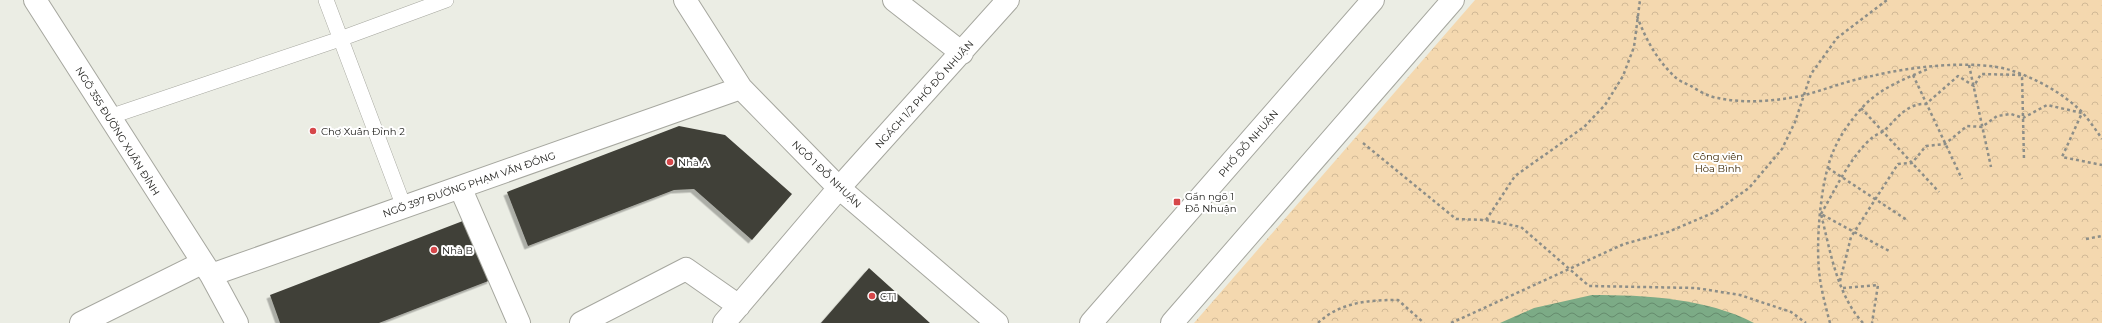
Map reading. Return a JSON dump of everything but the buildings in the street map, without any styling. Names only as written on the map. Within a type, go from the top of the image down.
[{"type":"street","name":"NGÕ 355 ĐƯỜNG XUÂN ĐỈNH","points":[[35,0],[206,269],[237,323]]},
{"type":"street","name":"NGÕ 1 ĐỖ NHUẬN","points":[[685,0],[741,88],[840,188],[997,323]]},
{"type":"street","points":[[894,0],[962,52]]},
{"type":"street","name":"NGÁCH 1/2 PHỐ ĐỖ NHUẬN","points":[[724,323],[840,188],[1008,0]]},
{"type":"street","name":"PHỐ ĐỖ NHUẬN","points":[[1091,323],[1373,0]]},
{"type":"street","points":[[1172,323],[1453,0]]},
{"type":"street","name":"NGÕ 397 ĐƯỜNG PHẠM VĂN ĐỒNG","points":[[81,323],[206,269],[404,207],[741,88]]},
{"type":"street","points":[[460,187],[519,323]]},
{"type":"street","points":[[581,323],[686,269],[739,306]]},
{"type":"lane","points":[[326,0],[404,207]]},
{"type":"lane","points":[[109,117],[340,39],[446,0]]},
{"type":"path","points":[[1486,220],[1515,176],[1584,127],[1605,105],[1623,76],[1634,47],[1640,0]]},
{"type":"path","points":[[1451,323],[1624,244],[1668,232],[1715,212],[1749,188],[1782,149],[1795,122],[1811,74],[1837,38],[1887,0]]},
{"type":"path","points":[[1637,16],[1647,42],[1661,62],[1676,78],[1717,98],[1740,101],[1804,95],[1871,76],[1930,68],[1969,65],[2009,70],[2058,93],[2082,113],[2102,139]]},
{"type":"path","points":[[1969,65],[1991,167]]},
{"type":"path","points":[[1830,323],[1820,278],[1821,214],[1828,168],[1832,153],[1847,127],[1861,108],[1885,89],[1930,68]]},
{"type":"path","points":[[1974,86],[1981,74],[2022,75]]},
{"type":"path","points":[[1913,75],[1962,179]]},
{"type":"path","points":[[2022,75],[2024,160]]},
{"type":"path","points":[[1863,323],[1840,281],[1821,214],[1842,177],[1873,137],[1883,132],[1905,110],[1916,104],[1926,104],[1958,76],[1974,86]]},
{"type":"path","points":[[1840,281],[1851,237],[1898,164],[1912,163],[1926,146],[1945,144],[1967,126],[1982,127],[1997,116],[2011,114],[2024,118],[2047,105],[2082,113]]},
{"type":"path","points":[[1861,108],[1939,192]]},
{"type":"path","points":[[2082,113],[2062,156],[2102,165]]},
{"type":"path","points":[[1343,127],[1456,219],[1486,220],[1521,227],[1589,286],[1696,288],[1740,295],[1791,312],[1806,323]]},
{"type":"path","points":[[1828,168],[1876,198],[1907,220]]},
{"type":"path","points":[[1821,214],[1891,252]]},
{"type":"path","points":[[2086,239],[2102,236]]},
{"type":"path","points":[[1843,288],[1878,285],[1872,323]]},
{"type":"path","points":[[1318,323],[1330,312],[1346,305],[1381,300],[1398,300],[1424,323]]},
{"type":"green space","name":"Công viên Hòa Bình","points":[[1475,0],[2102,0],[2102,323],[1194,323]]},
{"type":"water","points":[[1592,295],[1654,297],[1696,303],[1716,308],[1754,323],[1500,323],[1534,308]]},
{"type":"place","name":"Chợ Xuân Đỉnh 2","points":[[313,131]]},
{"type":"place","name":"Nhà A","points":[[670,162]]},
{"type":"place","name":"Gần ngõ 1 Đỗ Nhuận","points":[[1177,202]]},
{"type":"place","name":"Nhà B","points":[[434,250]]},
{"type":"place","name":"CT1","points":[[872,296]]}]
